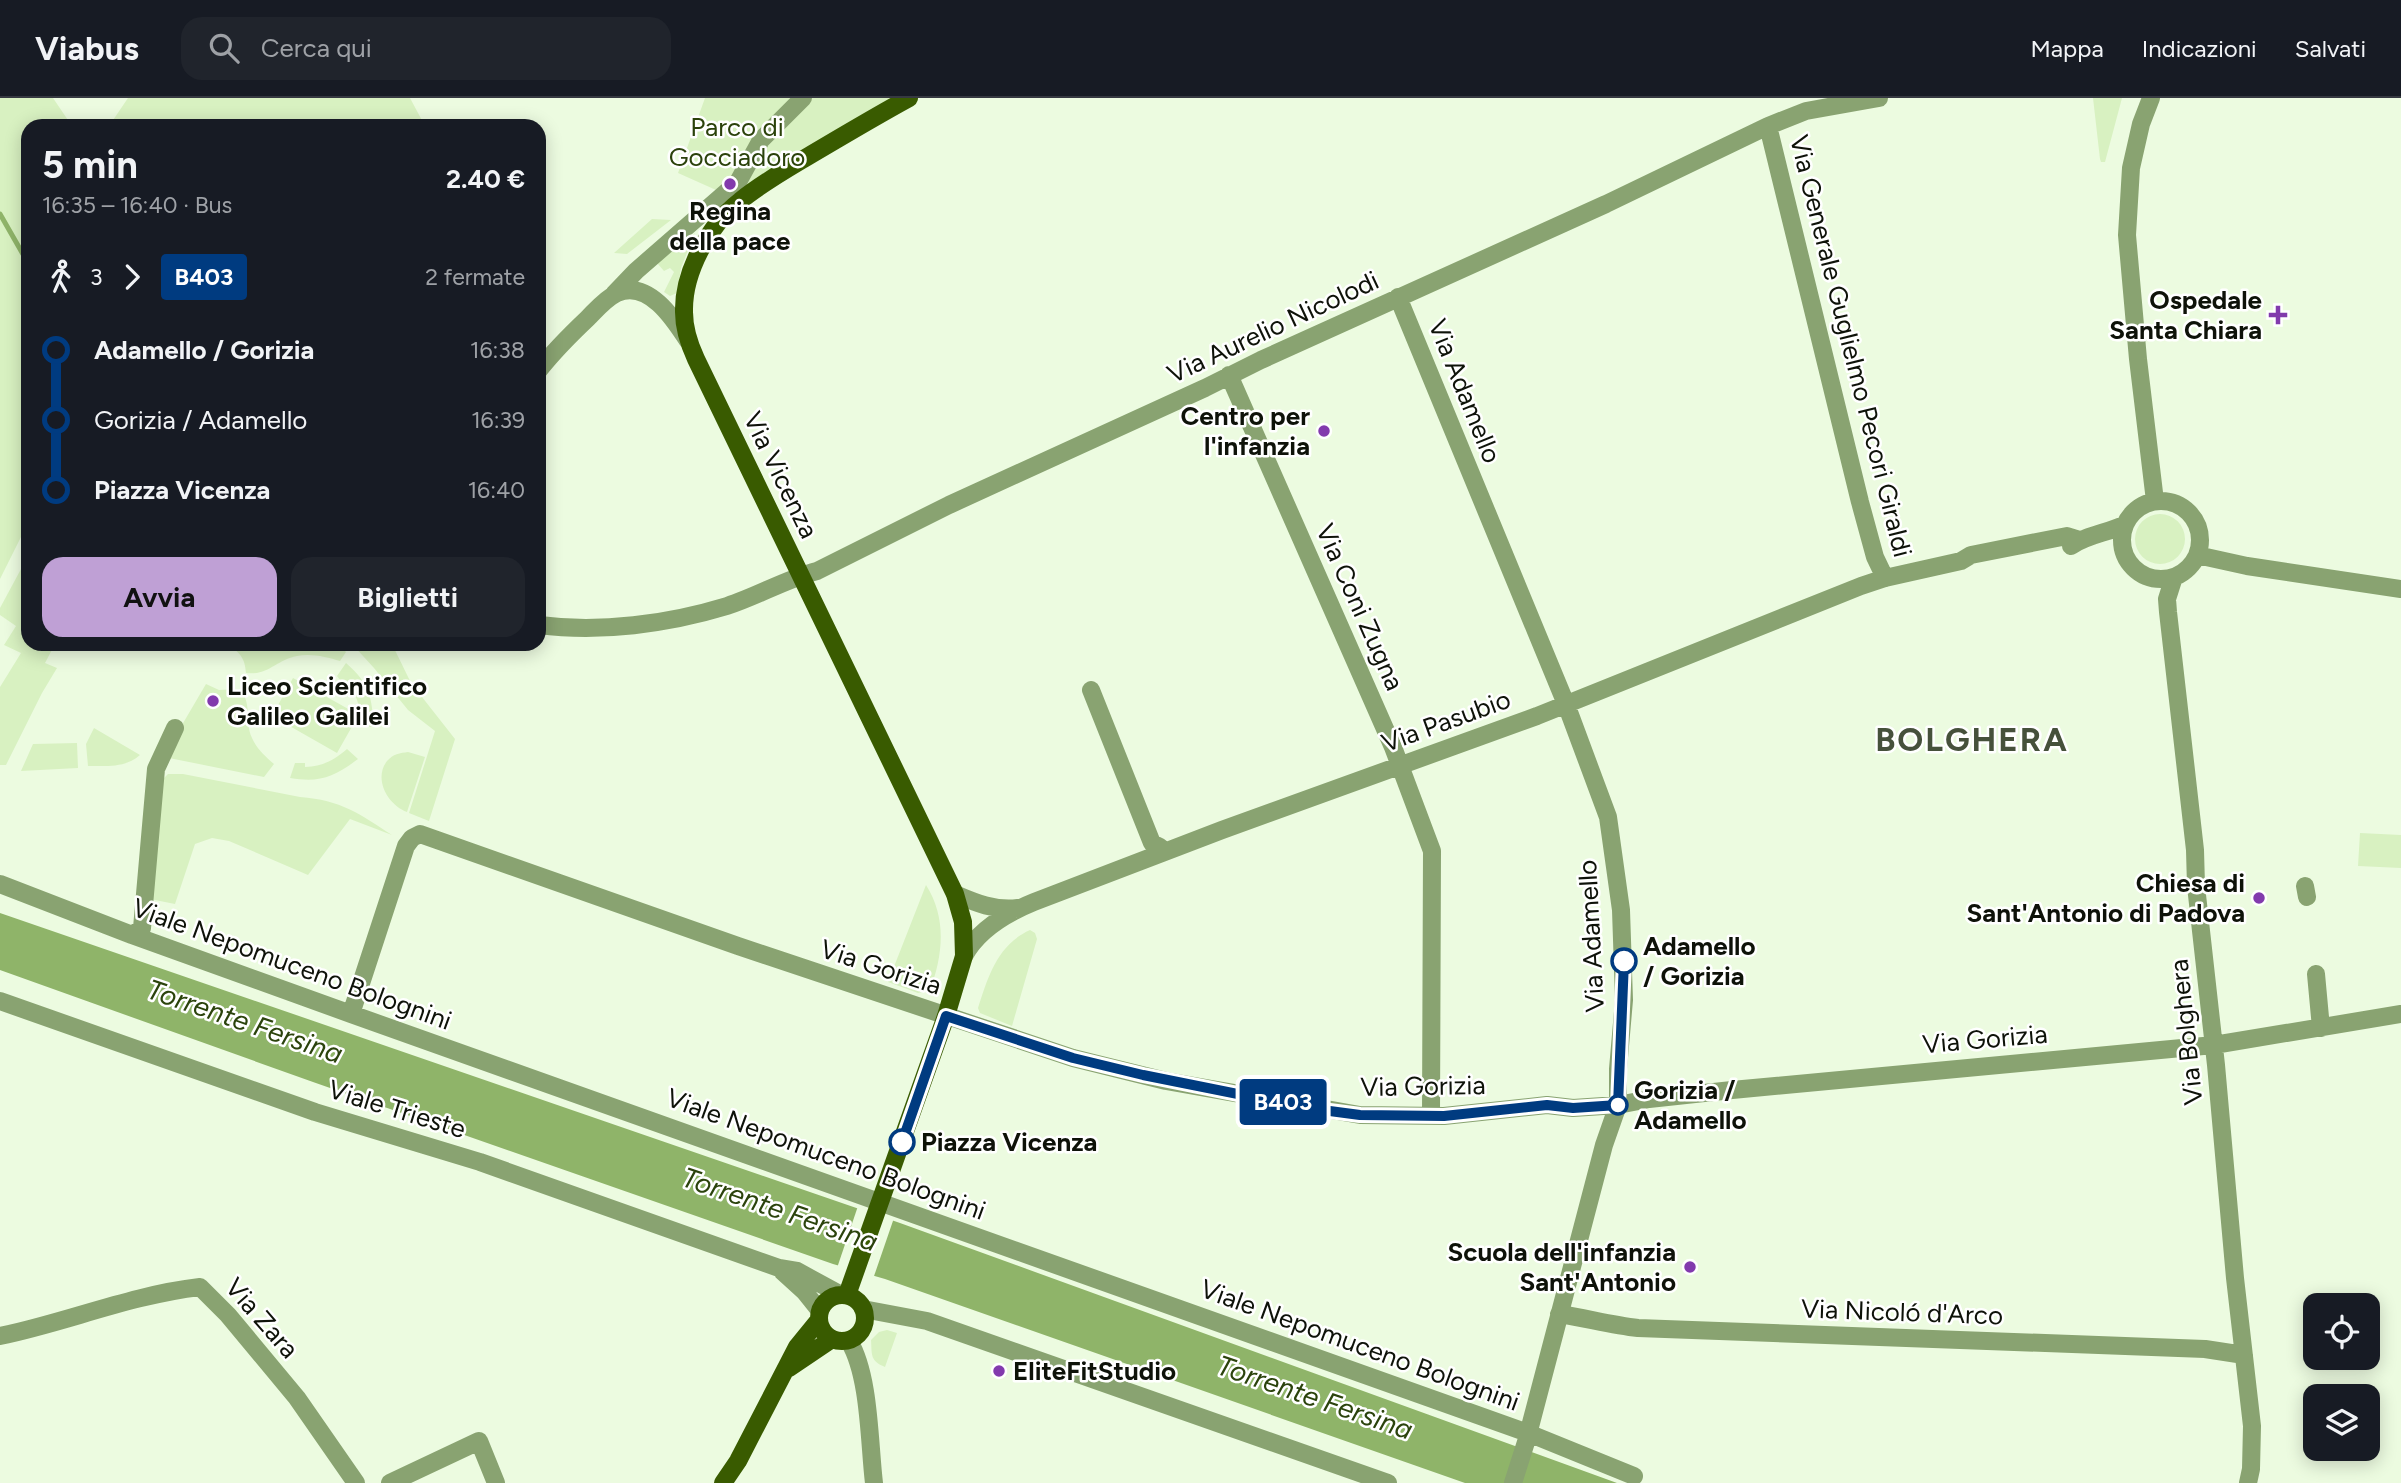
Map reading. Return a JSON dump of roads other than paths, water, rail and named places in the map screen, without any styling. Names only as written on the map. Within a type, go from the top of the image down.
[{"type":"main road","name":"Via Vicenza","points":[[909,98],[770,179],[738,202],[708,236],[693,269],[685,297],[684,321],[688,341],[955,894],[963,922],[964,956]]},
{"type":"main road","points":[[723,1483],[738,1461],[797,1347],[827,1301],[844,1295],[855,1275],[946,1016],[964,956]]},
{"type":"main road","points":[[786,1370],[862,1329],[865,1322],[863,1309],[856,1300],[844,1295]]},
{"type":"main road","points":[[819,1316],[822,1331],[840,1340]]},
{"type":"street","points":[[546,362],[634,274],[738,182],[761,140],[803,98]]},
{"type":"street","name":"Via Aurelio Nicolodi","points":[[546,625],[620,626],[677,618],[727,606],[817,570],[949,505],[1606,204],[1768,126],[1806,111],[1879,98]]},
{"type":"street","points":[[2151,98],[2141,124],[2131,169],[2127,235],[2155,501]]},
{"type":"street","name":"Via Generale Guglielmo Pecori Giraldi","points":[[1768,126],[1860,502],[1875,557],[1885,578]]},
{"type":"street","points":[[634,274],[634,286],[638,293]]},
{"type":"street","points":[[614,294],[625,290],[671,303],[685,297]]},
{"type":"street","name":"Via Adamello","points":[[1398,297],[1566,704],[1604,803],[1618,875],[1624,961],[1618,1105],[1604,1144],[1513,1483]]},
{"type":"street","points":[[657,301],[688,341]]},
{"type":"street","name":"Via Coni Zugna","points":[[1229,375],[1400,765],[1432,851],[1432,1116]]},
{"type":"street","points":[[2155,501],[2177,505],[2194,519],[2198,531],[2197,555],[2191,564],[2174,577],[2150,578],[2138,572],[2123,551],[2124,525],[2142,506],[2155,501]]},
{"type":"street","name":"Via Pasubio","points":[[964,956],[979,935],[1022,907],[1566,704],[1885,578],[1961,561],[1971,555],[2067,536],[2080,540],[2106,534],[2124,525]]},
{"type":"street","points":[[2197,555],[2238,565],[2401,589]]},
{"type":"street","name":"Via Bolghera","points":[[2174,577],[2167,599],[2168,612],[2252,1426],[2248,1483]]},
{"type":"street","points":[[1091,690],[1152,843],[1160,847],[1162,853]]},
{"type":"street","points":[[132,935],[142,928],[156,769],[175,728]]},
{"type":"street","name":"Via Gorizia","points":[[351,1014],[405,846],[420,834],[592,896],[1073,1058],[1166,1081],[1307,1108],[1360,1115],[1432,1116],[1547,1105],[1573,1108],[1618,1105],[1732,1090],[2214,1045],[2401,1014]]},
{"type":"street","name":"Viale Nepomuceno Bolognini","points":[[0,884],[132,935],[879,1207],[1634,1476]]},
{"type":"street","name":"Via Pasubio","points":[[955,894],[1002,910],[1022,907]]},
{"type":"street","points":[[2316,974],[2322,1028]]},
{"type":"street","name":"Viale Trieste","points":[[0,1001],[314,1112],[480,1162],[779,1268],[797,1272],[844,1295]]},
{"type":"street","name":"Viale Trieste","points":[[779,1268],[804,1292],[819,1316]]},
{"type":"street","name":"Via Zara","points":[[0,1336],[99,1308],[200,1287],[223,1309],[297,1398],[356,1483]]},
{"type":"street","points":[[863,1309],[927,1321],[1388,1483]]},
{"type":"street","name":"Via Nicoló d'Arco","points":[[1559,1314],[1638,1328],[2205,1349],[2244,1355]]},
{"type":"street","points":[[840,1340],[860,1365],[874,1483]]},
{"type":"street","points":[[390,1483],[479,1441],[496,1483]]},
{"type":"water","name":"Torrente Fersina","points":[[0,913],[900,1223],[1617,1483],[1465,1483],[313,1082],[0,970]]},
{"type":"waterway","points":[[0,214],[21,251]]},
{"type":"place","name":"Regina della pace","points":[[730,184]]},
{"type":"place","name":"Ospedale Santa Chiara","points":[[2278,315]]},
{"type":"place","name":"Centro per l'infanzia","points":[[1324,431]]},
{"type":"place","name":"Liceo Scientifico Galileo Galilei","points":[[213,701]]},
{"type":"place","name":"Chiesa di Sant'Antonio di Padova","points":[[2259,898]]},
{"type":"place","name":"Adamello / Gorizia","points":[[1624,961]]},
{"type":"place","name":"Gorizia / Adamello","points":[[1618,1105]]},
{"type":"place","name":"Piazza Vicenza","points":[[902,1142]]},
{"type":"place","name":"Scuola dell'infanzia Sant'Antonio","points":[[1690,1267]]},
{"type":"place","name":"EliteFitStudio","points":[[999,1371]]},
{"type":"district","name":"BOLGHERA","points":[[1972,739]]},
{"type":"park label","name":"Parco di Gocciadoro","points":[[737,142]]}]
